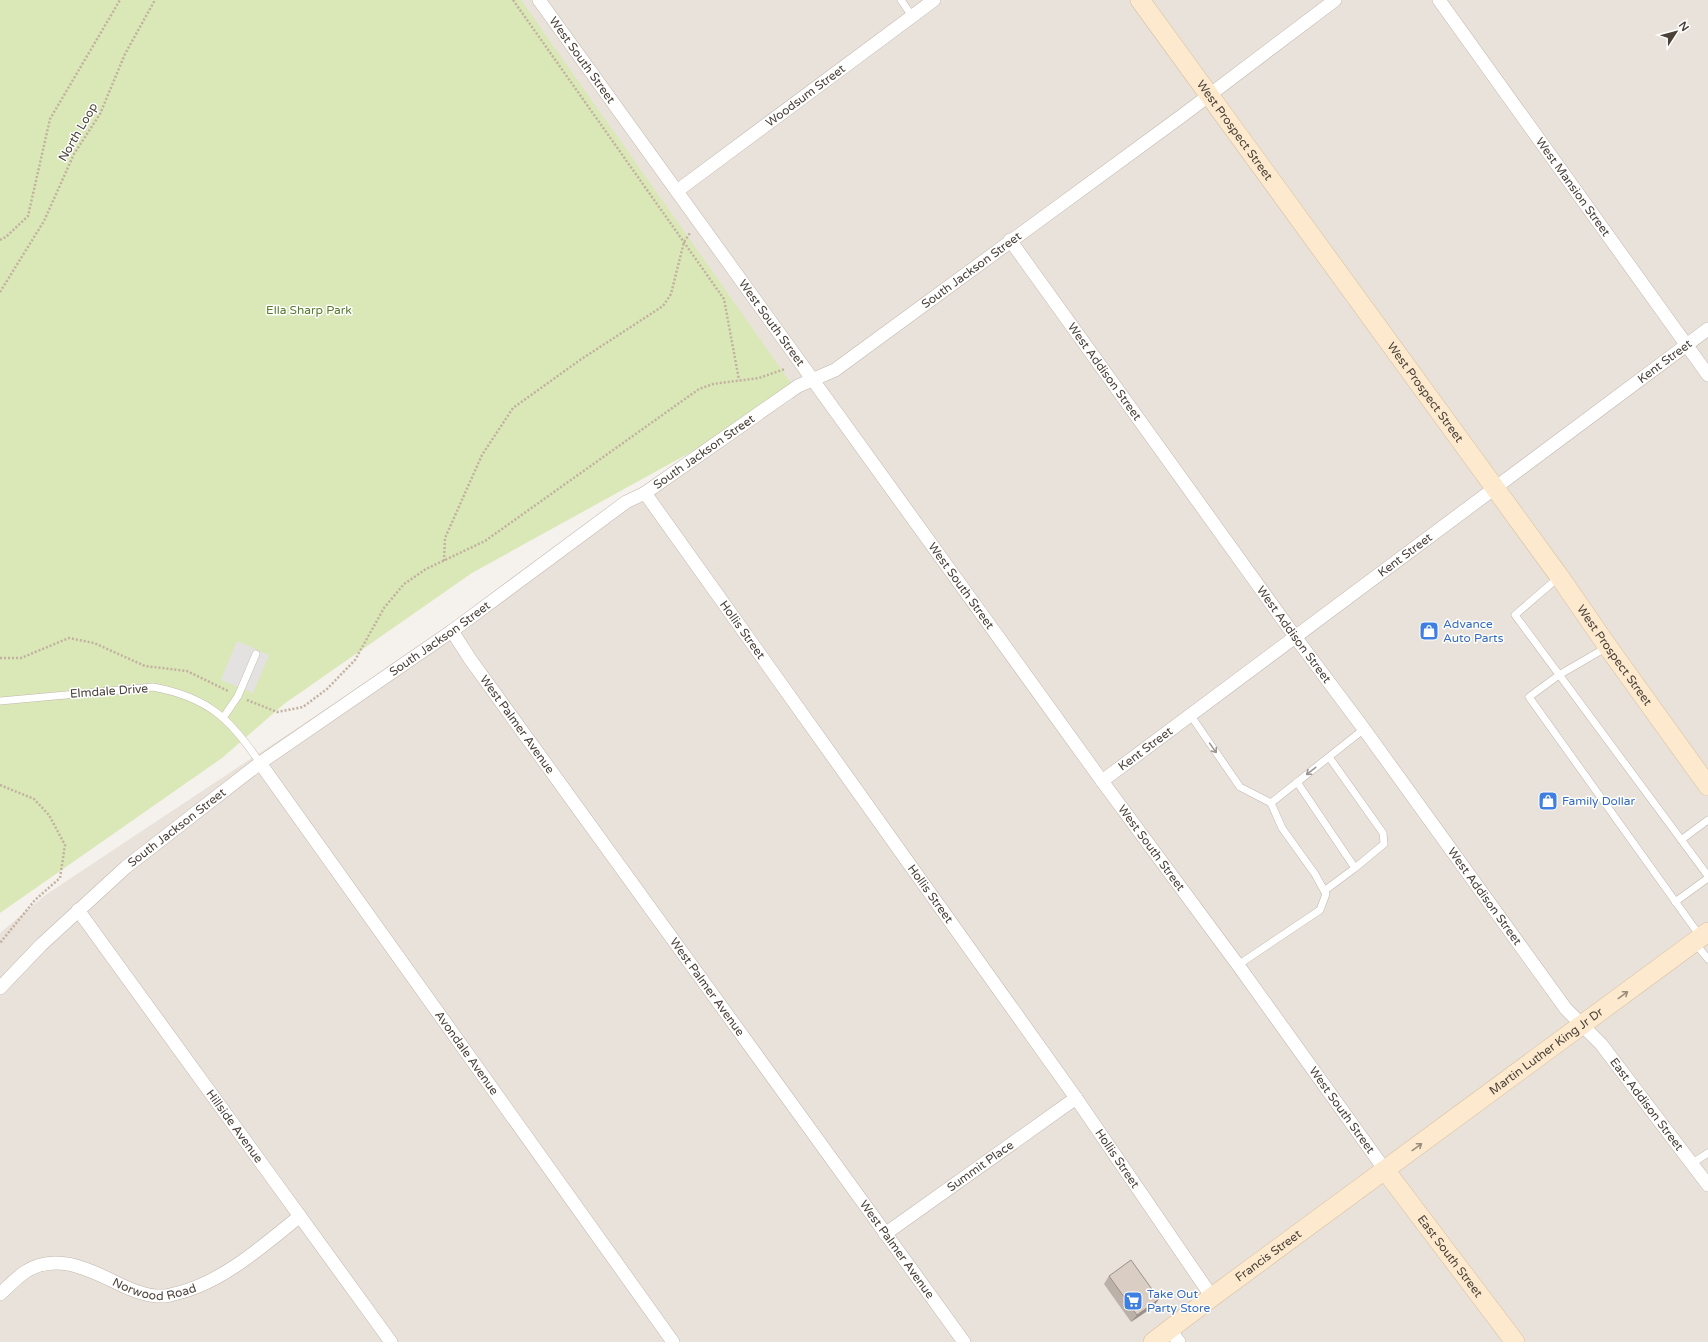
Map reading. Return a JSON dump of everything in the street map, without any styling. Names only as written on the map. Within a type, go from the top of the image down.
[{"type":"street","name":"West South Street","points":[[539,0],[814,379],[1102,781],[1238,965],[1385,1170]]},
{"type":"street","name":"Woodsum Street","points":[[677,191],[934,0]]},
{"type":"street","name":"West Prospect Street","points":[[1140,0],[1210,94],[1559,576],[1708,786]]},
{"type":"street","name":"South Jackson Street","points":[[0,988],[41,945],[126,867],[260,763],[452,631],[626,502],[645,493],[798,386],[835,370],[1210,94],[1335,0]]},
{"type":"street","name":"West Mansion Street","points":[[1439,0],[1708,375]]},
{"type":"street","name":"West Addison Street","points":[[1010,240],[1296,638],[1364,729],[1566,1009],[1581,1026]]},
{"type":"street","name":"Kent Street","points":[[1102,781],[1296,638],[1494,488],[1708,329]]},
{"type":"street","name":"Hollis Street","points":[[645,493],[1076,1098],[1212,1297]]},
{"type":"street","name":"West Palmer Avenue","points":[[452,631],[470,659],[964,1342]]},
{"type":"street","name":"Avondale Avenue","points":[[260,763],[673,1342]]},
{"type":"street","name":"Hillside Avenue","points":[[78,910],[391,1342]]},
{"type":"street","name":"Martin Luther King Jr Dr","points":[[1385,1170],[1701,938]]},
{"type":"street","name":"East Addison Street","points":[[1581,1026],[1601,1044],[1708,1185]]},
{"type":"street","name":"Summit Place","points":[[886,1234],[1076,1098]]},
{"type":"street","name":"Francis Street","points":[[1153,1342],[1174,1336],[1212,1297],[1385,1170]]},
{"type":"street","name":"East South Street","points":[[1385,1170],[1515,1342]]},
{"type":"street","name":"Norwood Road","points":[[0,1294],[25,1272],[46,1264],[71,1264],[99,1274],[132,1291],[163,1296],[193,1289],[218,1277],[270,1240],[300,1216]]},
{"type":"lane","points":[[901,0],[912,16]]},
{"type":"lane","points":[[1559,576],[1516,615],[1708,877],[1675,902]]},
{"type":"lane","points":[[1608,647],[1560,675],[1529,697],[1701,938],[1708,959]]},
{"type":"lane","points":[[223,718],[238,696],[256,654]]},
{"type":"lane","name":"Elmdale Drive","points":[[0,701],[153,687],[190,696],[206,704],[223,718],[246,743],[260,763]]},
{"type":"lane","points":[[1191,716],[1240,787],[1271,803],[1282,828],[1315,874],[1326,894],[1320,910],[1238,965]]},
{"type":"lane","points":[[1271,803],[1364,729]]},
{"type":"lane","points":[[1324,891],[1384,844],[1383,833],[1329,757]]},
{"type":"lane","points":[[1297,782],[1355,868]]},
{"type":"lane","points":[[1681,840],[1708,820]]},
{"type":"lane","points":[[1691,1164],[1708,1153]]},
{"type":"path","name":"North Loop","points":[[0,240],[6,237],[28,216],[37,182],[50,119],[120,0]]},
{"type":"path","name":"North Loop","points":[[0,292],[44,221],[74,154],[100,114],[125,54],[155,0]]},
{"type":"path","points":[[513,0],[724,299],[739,380]]},
{"type":"path","points":[[444,562],[444,538],[482,455],[513,408],[580,360],[663,306],[671,294],[684,242],[698,221]]},
{"type":"path","points":[[0,658],[20,658],[69,638],[94,643],[145,666],[187,671],[238,696],[277,712],[303,707],[326,689],[355,660],[384,608],[404,584],[426,569],[444,562],[485,541],[699,389],[713,384],[759,378],[786,369]]},
{"type":"path","points":[[0,785],[34,799],[49,815],[65,845],[60,878],[35,900],[0,943]]},
{"type":"shaded area","points":[[513,0],[1708,0],[1708,1342],[0,1342],[0,933],[44,896],[793,399]]},
{"type":"shaded area","points":[[237,641],[269,655],[253,693],[221,680]]},
{"type":"green space","name":"Ella Sharp Park","points":[[0,0],[521,0],[798,393],[472,573],[284,704],[222,758],[0,913]]},
{"type":"building","points":[[1131,1260],[1159,1299],[1137,1315],[1109,1276]]},
{"type":"place","name":"Advance Auto Parts","points":[[1429,631]]},
{"type":"place","name":"Family Dollar","points":[[1548,801]]},
{"type":"place","name":"Take Out Party Store","points":[[1133,1301]]}]
